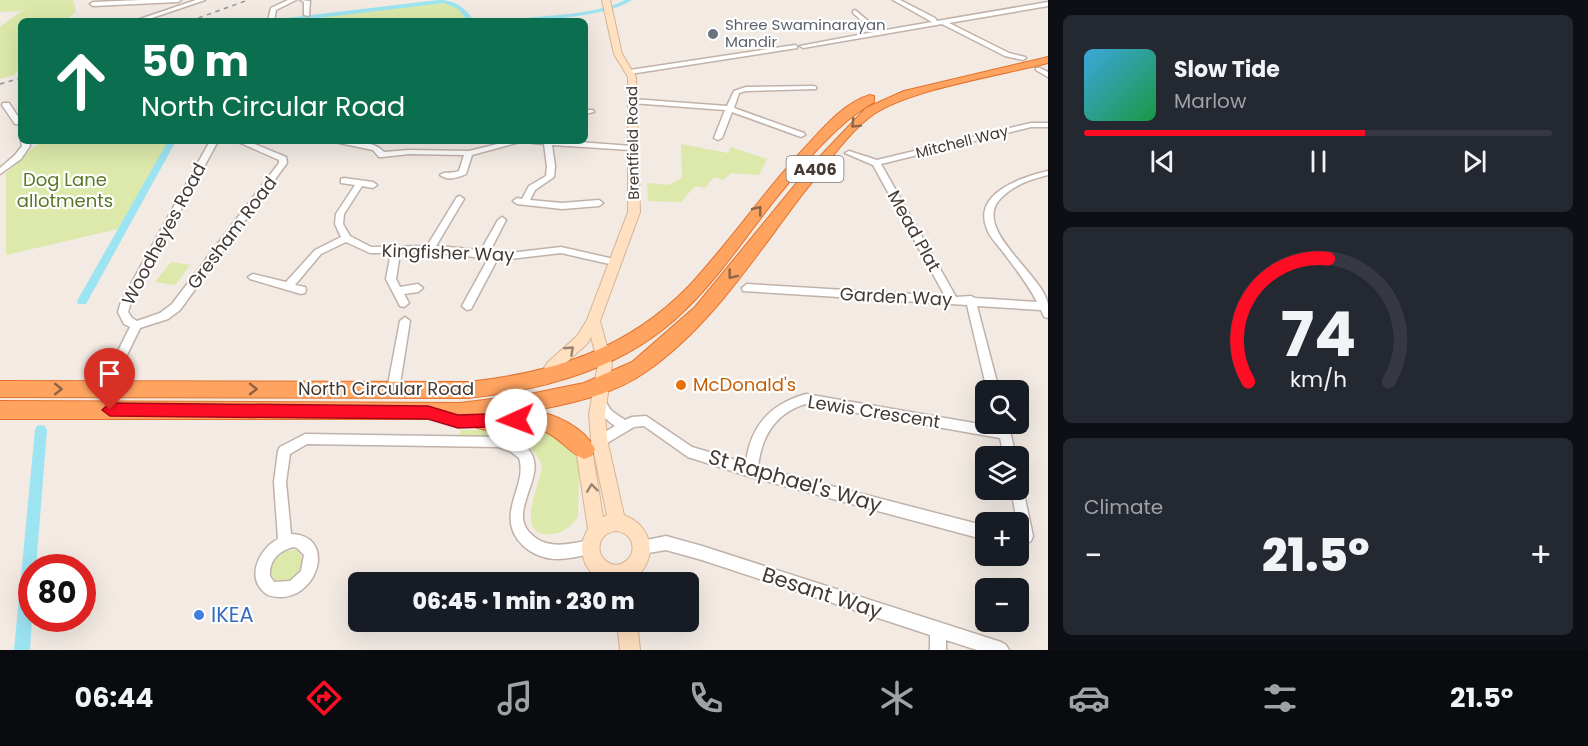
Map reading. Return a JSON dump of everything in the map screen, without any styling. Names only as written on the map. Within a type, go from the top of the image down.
[{"type":"highway","name":"North Circular Road","points":[[0,389],[468,390],[544,379],[583,368],[605,358],[648,330],[679,306],[772,192],[853,109],[894,89],[1048,52]]},
{"type":"highway","name":"North Circular Road","points":[[0,410],[460,412],[525,404],[587,391],[602,393],[639,367],[688,326],[814,171],[870,111],[908,94],[1043,65]]},
{"type":"highway","points":[[428,412],[458,421],[535,419],[549,422],[564,430],[594,454]]},
{"type":"street","points":[[93,4],[178,0]]},
{"type":"street","points":[[146,18],[202,0]]},
{"type":"street","points":[[272,18],[273,9],[293,0]]},
{"type":"street","points":[[303,0],[307,1],[307,15]]},
{"type":"street","points":[[896,0],[1007,55],[1023,58]]},
{"type":"street","points":[[803,46],[1048,4]]},
{"type":"street","name":"Brentfield Road","points":[[544,379],[552,366],[582,340],[593,321],[634,212],[631,148],[633,101],[630,72],[619,56],[606,6]]},
{"type":"street","points":[[855,12],[879,33]]},
{"type":"street","points":[[630,72],[795,47]]},
{"type":"street","points":[[1043,65],[1048,75]]},
{"type":"street","points":[[718,138],[736,92],[746,89],[814,88]]},
{"type":"street","points":[[633,101],[728,108],[801,135]]},
{"type":"street","points":[[6,105],[18,121]]},
{"type":"street","name":"Mitchell Way","points":[[876,164],[1031,125],[1048,125]]},
{"type":"street","points":[[0,172],[18,157],[26,144]]},
{"type":"street","name":"Woodheyes Road","points":[[105,388],[136,325],[128,321],[123,312],[126,302],[212,144]]},
{"type":"street","name":"Gresham Road","points":[[136,325],[164,316],[176,307],[283,163],[283,159],[247,144]]},
{"type":"street","points":[[355,144],[376,148],[379,155],[409,152],[469,153],[507,144]]},
{"type":"street","points":[[409,152],[413,144]]},
{"type":"street","points":[[477,144],[478,151]]},
{"type":"street","points":[[548,144],[550,177],[532,188],[521,201],[562,206],[599,203]]},
{"type":"street","points":[[576,144],[631,148]]},
{"type":"street","points":[[444,175],[455,176],[463,172],[469,153]]},
{"type":"street","points":[[849,153],[876,164]]},
{"type":"street","name":"Mead Plat","points":[[876,164],[952,299]]},
{"type":"street","points":[[1046,310],[991,228],[990,211],[996,196],[1006,189],[1032,176],[1048,173]]},
{"type":"street","points":[[345,181],[373,185]]},
{"type":"street","points":[[288,286],[318,252],[346,238],[339,224],[340,214],[360,183]]},
{"type":"street","points":[[430,249],[460,199]]},
{"type":"street","points":[[483,255],[502,220]]},
{"type":"street","name":"Kingfisher Way","points":[[346,238],[370,250],[430,249],[494,256],[561,250],[614,262]]},
{"type":"street","points":[[396,251],[391,279],[404,303]]},
{"type":"street","points":[[467,306],[494,256]]},
{"type":"street","points":[[253,277],[301,290]]},
{"type":"street","points":[[397,291],[418,288]]},
{"type":"street","name":"Garden Way","points":[[747,288],[971,300],[1046,310]]},
{"type":"street","points":[[971,300],[991,380]]},
{"type":"street","points":[[393,390],[405,321]]},
{"type":"street","points":[[593,321],[594,335],[605,358],[594,454],[596,528],[590,547],[600,567],[609,572]]},
{"type":"street","points":[[594,454],[620,429],[608,415],[602,393]]},
{"type":"street","name":"Lewis Crescent","points":[[751,471],[754,445],[759,431],[793,401],[806,399],[975,425]]},
{"type":"street","name":"St Raphael's Way","points":[[594,454],[620,429],[632,422],[646,420],[688,451],[751,471],[975,530]]},
{"type":"street","points":[[285,542],[280,482],[284,451],[305,439],[317,439],[498,442],[518,448],[526,457],[528,470],[518,506],[518,522],[522,537],[539,550],[555,553],[590,547]]},
{"type":"street","points":[[594,454],[617,522]]},
{"type":"street","points":[[596,528],[603,524],[617,522],[634,531],[642,547],[642,556],[636,567],[629,572]]},
{"type":"street","name":"Besant Way","points":[[642,547],[660,543],[679,547],[1000,650]]},
{"type":"street","points":[[938,631],[938,650]]},
{"type":"street","points":[[628,632],[630,650]]},
{"type":"green space","points":[[0,0],[73,0],[76,11],[69,18],[18,18],[18,70],[14,75],[0,79],[0,27],[27,7],[20,11],[0,12]]},
{"type":"green space","points":[[443,0],[463,11],[467,18],[300,18]]},
{"type":"green space","name":"Dog Lane allotments","points":[[39,144],[167,144],[118,229],[6,255],[6,173]]},
{"type":"green space","points":[[681,144],[728,153],[731,147],[767,159],[759,175],[731,173],[723,180],[714,177],[705,188],[695,186],[681,202],[648,201],[647,183],[668,185],[682,178]]},
{"type":"green space","points":[[171,262],[190,265],[175,285],[155,282]]},
{"type":"green space","points":[[460,430],[540,430],[563,440],[573,449],[579,459],[578,517],[564,531],[552,534],[540,533],[533,528],[532,508],[542,465],[536,454],[528,446],[518,441],[496,437],[460,436]]},
{"type":"green space","points":[[296,550],[304,562],[300,573],[291,581],[275,581],[271,573],[273,562],[286,551]]},
{"type":"waterway","points":[[540,18],[598,11],[615,7],[629,0]]},
{"type":"waterway","points":[[303,18],[444,1],[453,3],[469,18]]},
{"type":"waterway","points":[[82,301],[170,144]]},
{"type":"waterway","points":[[22,650],[41,430]]},
{"type":"railway","points":[[198,18],[248,0]]},
{"type":"railway","points":[[0,84],[18,79]]},
{"type":"place","name":"Shree Swaminarayan Mandir","points":[[713,34]]},
{"type":"place","name":"McDonald's","points":[[681,385]]},
{"type":"place","name":"IKEA","points":[[199,615]]},
{"type":"route","points":[[110,410],[428,412],[458,421],[516,420]]}]
